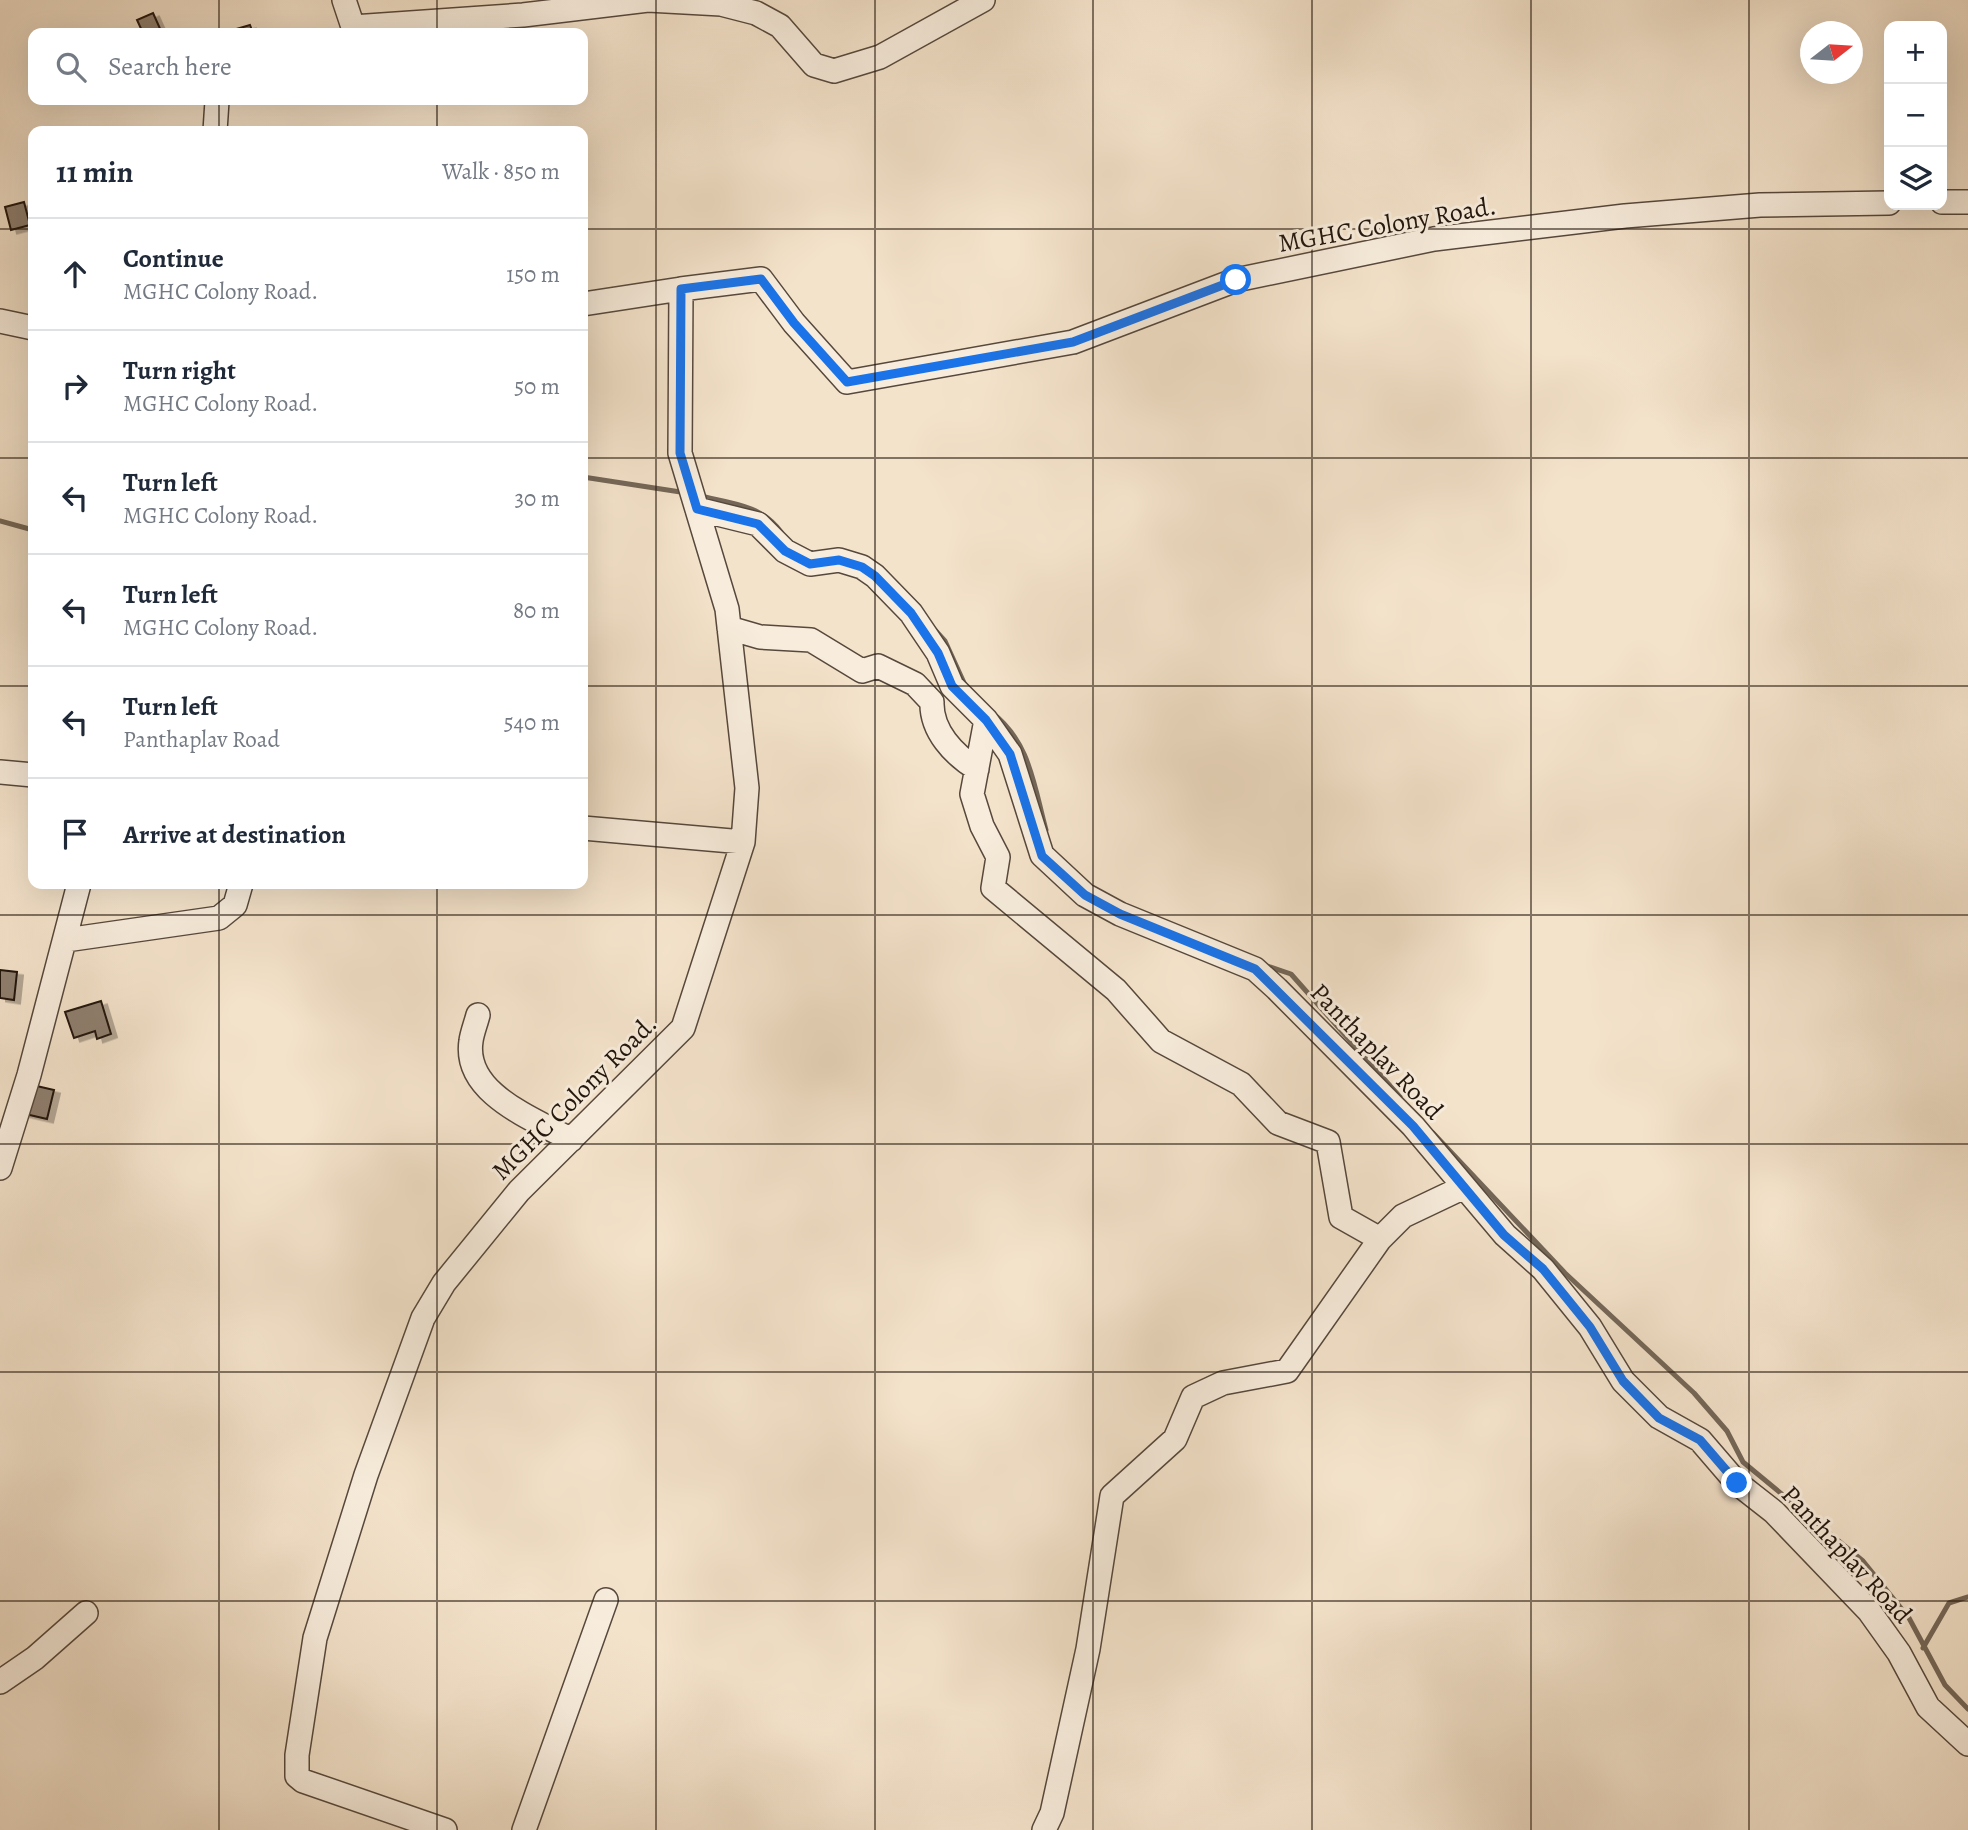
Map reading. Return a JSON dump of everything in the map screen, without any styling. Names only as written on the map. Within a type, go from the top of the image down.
[{"type":"street","points":[[344,0],[353,27],[523,15],[648,0],[721,4],[756,13],[780,26],[814,65],[834,71],[880,57],[983,0]]},
{"type":"street","points":[[215,126],[217,105]]},
{"type":"street","points":[[1947,202],[1968,202]]},
{"type":"street","name":"MGHC Colony Road.","points":[[445,1830],[310,1784],[297,1776],[297,1755],[315,1639],[366,1475],[422,1318],[444,1283],[519,1191],[683,1028],[743,842],[747,788],[727,609],[680,453],[681,289],[761,279],[794,323],[847,382],[1073,342],[1236,280],[1434,239],[1706,209],[1884,203]]},
{"type":"street","points":[[588,303],[681,289]]},
{"type":"street","points":[[0,321],[28,327]]},
{"type":"street","name":"Panthaplav Road","points":[[694,499],[758,524],[785,551],[810,564],[839,560],[862,567],[875,576],[911,613],[938,653],[952,686],[986,720],[1010,754],[1042,856],[1085,895],[1120,914],[1255,969],[1413,1126],[1504,1235],[1543,1269],[1590,1327],[1623,1381],[1659,1418],[1700,1440],[1737,1483],[1774,1512],[1869,1611],[1899,1653],[1928,1707],[1968,1744]]},
{"type":"street","points":[[729,628],[760,637],[811,640],[862,671],[878,666],[915,684],[932,702],[932,717],[956,756],[977,769]]},
{"type":"street","points":[[986,720],[972,794],[982,826],[998,857],[992,888],[1116,990],[1161,1041],[1241,1084],[1278,1123],[1328,1142],[1341,1217],[1380,1239]]},
{"type":"street","points":[[0,772],[28,775]]},
{"type":"street","points":[[588,828],[743,842]]},
{"type":"street","points":[[0,1168],[66,940],[78,889]]},
{"type":"street","points":[[66,940],[219,918],[235,905],[240,889]]},
{"type":"street","points":[[478,1015],[470,1043],[473,1065],[482,1080],[499,1101],[571,1140]]},
{"type":"street","points":[[1044,1830],[1052,1813],[1088,1649],[1112,1496],[1175,1439],[1193,1397],[1223,1383],[1287,1371],[1380,1239],[1403,1216],[1464,1187]]},
{"type":"street","points":[[524,1830],[606,1600]]},
{"type":"street","points":[[0,1682],[35,1658],[86,1613]]},
{"type":"building","points":[[153,13],[160,28],[141,28],[137,20]]},
{"type":"building","points":[[24,202],[28,226],[11,230],[5,207]]},
{"type":"building","points":[[0,970],[17,972],[14,1000],[0,998]]},
{"type":"building","points":[[101,1001],[111,1034],[97,1039],[95,1031],[74,1038],[65,1012]]},
{"type":"building","points":[[28,1084],[54,1090],[47,1119],[21,1113]]},
{"type":"waterway","points":[[588,478],[687,493]]},
{"type":"waterway","points":[[700,496],[745,506],[765,516],[781,532]]},
{"type":"waterway","points":[[0,521],[28,529]]},
{"type":"waterway","points":[[935,630],[945,641],[965,685]]},
{"type":"waterway","points":[[991,712],[1014,736],[1029,765],[1046,830]]},
{"type":"waterway","points":[[1264,965],[1291,974],[1400,1097]]},
{"type":"waterway","points":[[1433,1133],[1565,1273],[1694,1393],[1727,1431],[1743,1462],[1863,1561],[1909,1618],[1945,1685],[1968,1709]]},
{"type":"waterway","points":[[1923,1648],[1949,1603],[1968,1597]]},
{"type":"route","points":[[1236,280],[1073,342],[847,382],[794,323],[761,279],[681,289],[680,453],[697,509],[758,524],[785,551],[810,564],[839,560],[862,567],[875,576],[911,613],[938,653],[952,686],[986,720],[1010,754],[1042,856],[1085,895],[1120,914],[1255,969],[1278,989],[1413,1126],[1504,1235],[1543,1269],[1590,1327],[1623,1381],[1659,1418],[1700,1440],[1737,1483]]}]
